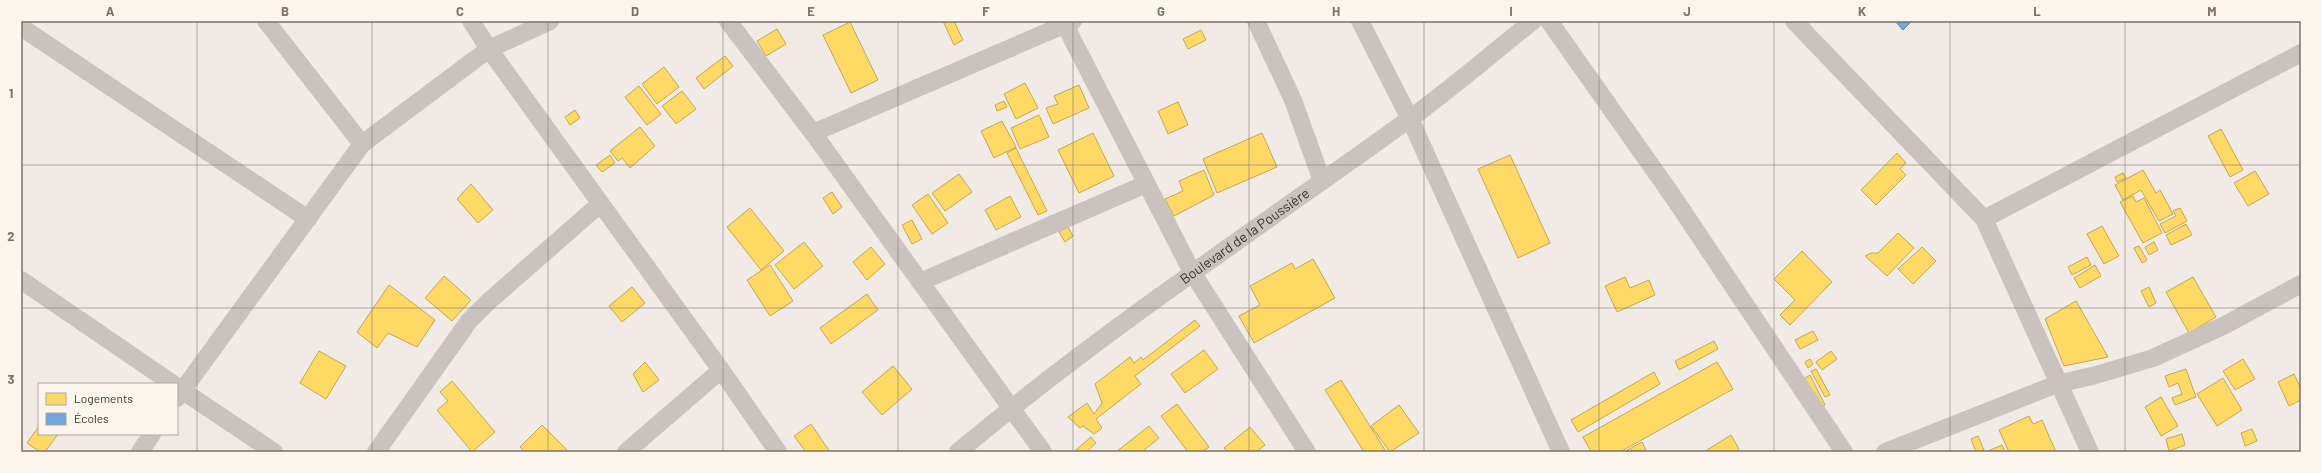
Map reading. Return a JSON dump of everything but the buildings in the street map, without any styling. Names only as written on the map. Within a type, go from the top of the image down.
[{"type":"street","points":[[266,21],[362,144]]},
{"type":"street","points":[[471,21],[489,49],[721,370],[778,452]]},
{"type":"street","points":[[178,389],[308,219],[362,144],[489,49],[550,21]]},
{"type":"street","points":[[728,21],[813,133],[1043,452]]},
{"type":"street","points":[[1256,21],[1293,100],[1322,181]]},
{"type":"street","points":[[1360,21],[1410,118],[1561,452]]},
{"type":"street","name":"Boulevard de la Poussière","points":[[958,452],[1010,408],[1192,272],[1410,118],[1532,21]]},
{"type":"street","points":[[1549,21],[1674,198],[1844,452]]},
{"type":"street","points":[[1794,21],[1984,219],[2057,384],[2090,452]]},
{"type":"street","points":[[813,133],[1069,23],[1146,184],[1192,272],[1307,452]]},
{"type":"street","points":[[21,27],[308,219]]},
{"type":"street","points":[[1984,219],[2301,53]]},
{"type":"street","points":[[920,282],[1146,184]]},
{"type":"street","points":[[376,452],[469,321],[488,302],[600,204]]},
{"type":"street","points":[[1885,452],[2057,384],[2096,375],[2153,358],[2225,325],[2301,284]]},
{"type":"street","points":[[23,285],[167,383]]},
{"type":"street","points":[[626,452],[721,370]]},
{"type":"street","points":[[178,391],[274,452]]},
{"type":"street","points":[[140,452],[151,435]]}]
